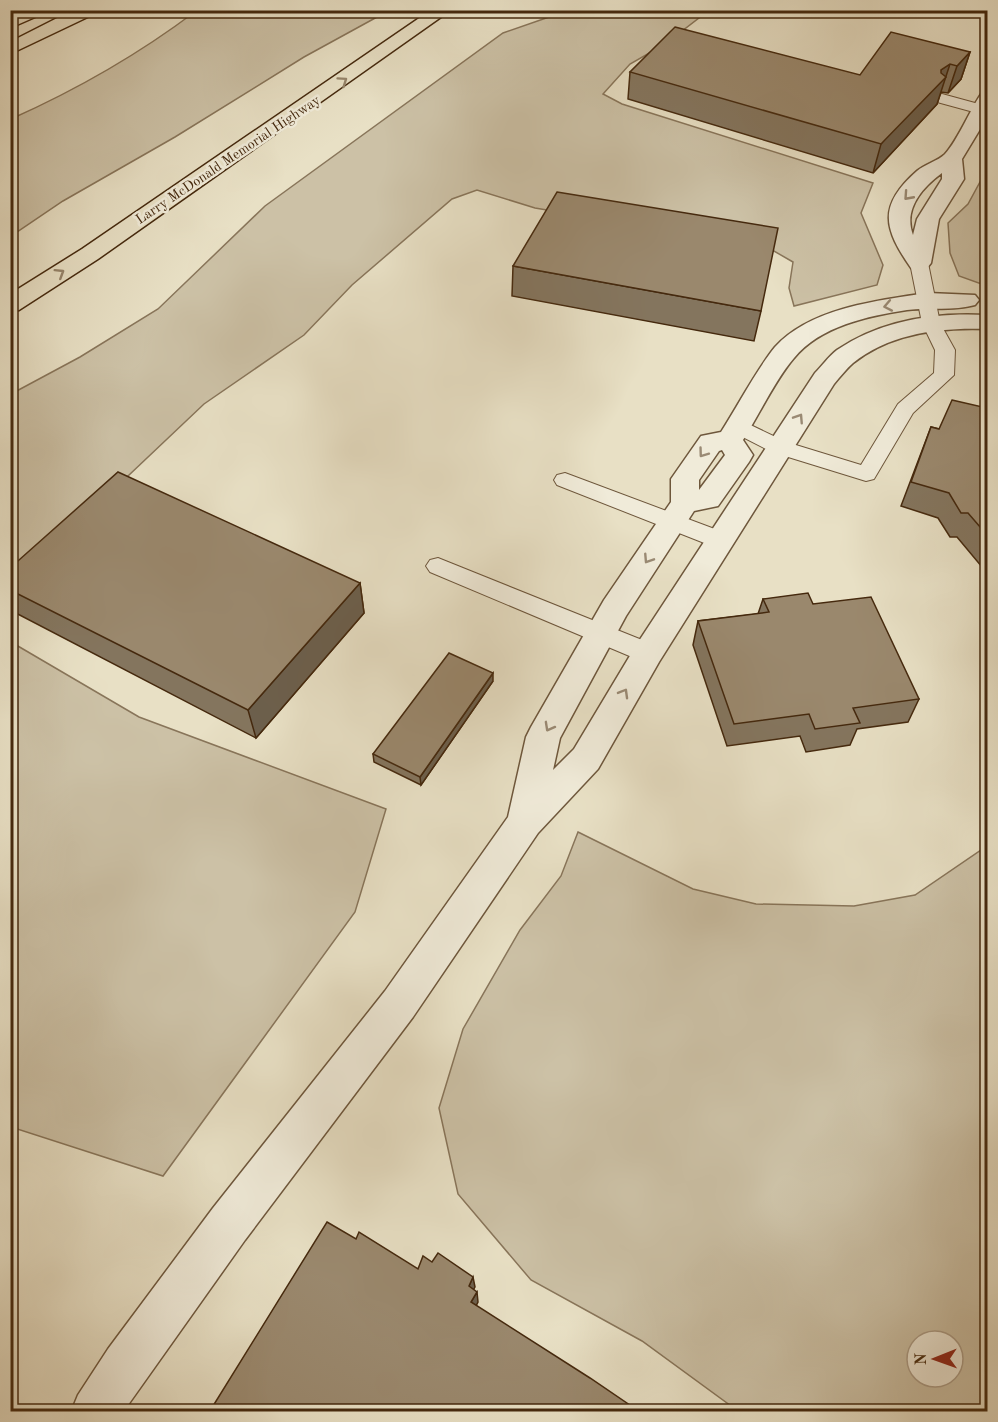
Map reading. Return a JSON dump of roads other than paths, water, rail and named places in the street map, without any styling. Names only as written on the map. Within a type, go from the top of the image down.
[{"type":"highway","points":[[10,23],[36,10]]},
{"type":"highway","points":[[10,49],[88,10]]},
{"type":"highway","name":"Larry McDonald Memorial Highway","points":[[10,305],[90,254],[443,10]]},
{"type":"street","points":[[919,263],[928,219],[953,180],[952,159],[984,104]]},
{"type":"street","points":[[919,263],[899,227],[901,203],[938,165],[952,159]]},
{"type":"street","points":[[95,1412],[125,1366],[229,1224],[399,1004],[525,822],[586,759],[648,653],[824,379],[844,357],[874,339],[930,312],[975,300],[987,303]]},
{"type":"street","points":[[525,822],[543,737],[615,608],[679,512],[708,499],[739,455],[733,434],[785,352],[813,330],[850,314],[930,312],[965,320],[987,322]]},
{"type":"lane","points":[[942,99],[984,104]]},
{"type":"lane","points":[[733,434],[866,474],[905,409],[944,375],[945,350],[930,312],[919,263]]},
{"type":"lane","points":[[565,480],[679,512],[720,540]]},
{"type":"lane","points":[[438,566],[648,653]]}]
